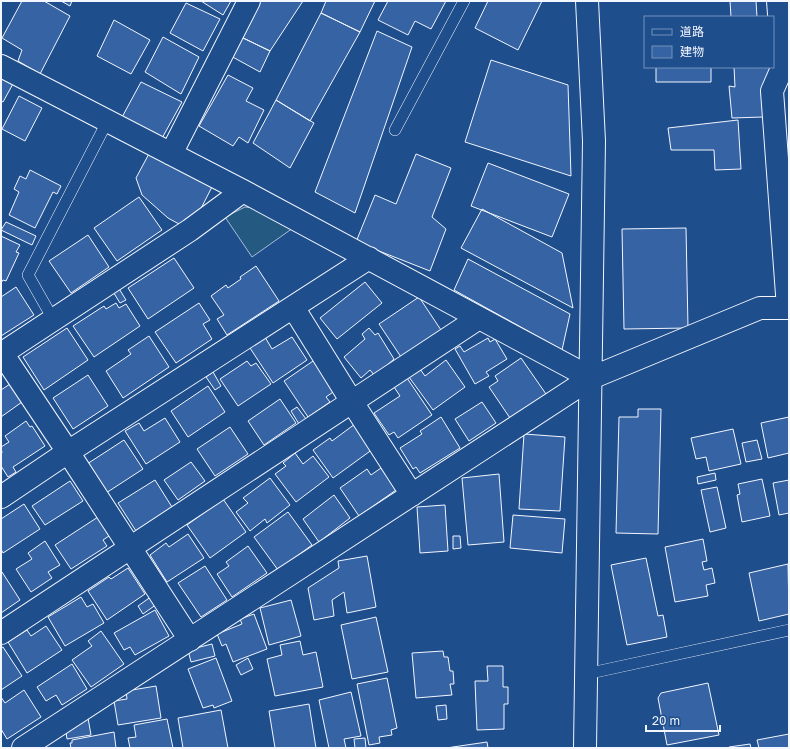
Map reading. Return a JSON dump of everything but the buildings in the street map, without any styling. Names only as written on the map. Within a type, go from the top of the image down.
[{"type":"street","points":[[171,154],[249,1]]},
{"type":"street","points":[[584,748],[594,141],[587,1]]},
{"type":"street","points":[[24,748],[54,739],[190,640],[591,378],[760,308],[789,308],[772,91],[783,66],[778,1]]},
{"type":"street","points":[[1,66],[243,191],[591,378]]},
{"type":"street","points":[[190,640],[68,452],[2,354],[190,230],[243,191]]},
{"type":"street","points":[[1,497],[68,452],[369,258]]},
{"type":"street","points":[[293,307],[412,495]]},
{"type":"street","points":[[1,632],[479,318]]},
{"type":"lane","points":[[395,130],[464,1]]},
{"type":"lane","points":[[53,319],[28,274],[107,122]]},
{"type":"lane","points":[[586,674],[789,630]]},
{"type":"shaded area","points":[[245,207],[255,208],[293,228],[252,257],[225,217]]}]
